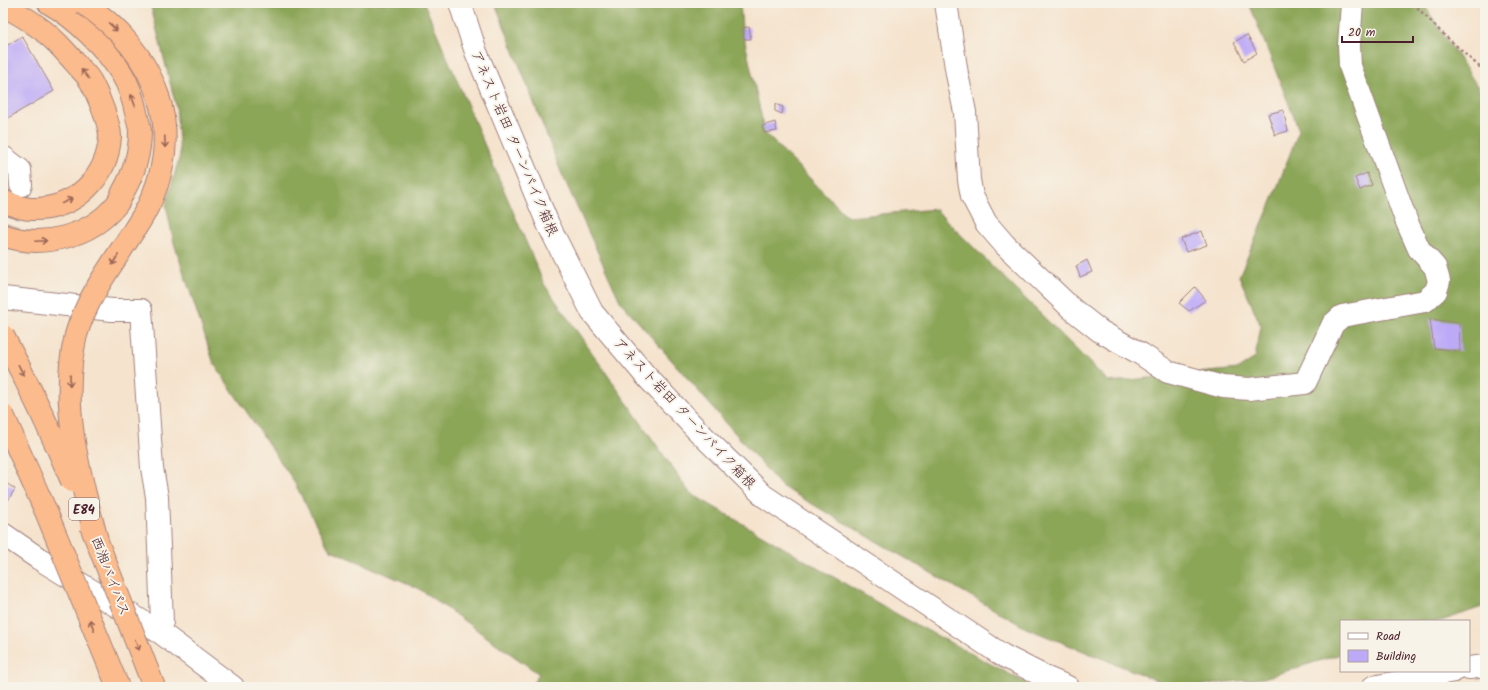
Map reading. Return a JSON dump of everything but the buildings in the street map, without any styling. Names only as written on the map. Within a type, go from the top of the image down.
[{"type":"highway","points":[[3,235],[15,240],[42,242],[73,235],[97,223],[116,205],[131,178],[138,159],[140,131],[134,101],[122,75],[106,52],[82,27],[49,3]]},
{"type":"highway","points":[[83,3],[115,28],[139,57],[155,84],[164,119],[165,139],[165,153],[157,184],[144,213],[92,296],[77,333],[70,364],[69,396],[73,439],[82,483],[97,540]]},
{"type":"highway","points":[[3,5],[35,24],[65,50],[91,81],[103,110],[110,135],[105,163],[97,176],[84,191],[68,202],[50,207],[32,209],[13,206],[3,201]]},
{"type":"highway","name":"西湘バイパス","points":[[3,336],[23,372],[53,436],[97,540],[154,687]]},
{"type":"highway","name":"E84","points":[[3,415],[47,514],[118,687]]},
{"type":"highway","points":[[3,438],[47,514]]},
{"type":"street","name":"アネスト岩田 ターンパイク箱根","points":[[460,3],[476,52],[548,224],[592,312],[646,376],[696,429],[764,496],[1002,655],[1068,687]]},
{"type":"street","points":[[946,3],[957,74],[965,112],[969,180],[972,196],[986,223],[1004,245],[1072,309],[1100,331],[1141,354],[1168,372],[1223,387],[1249,389],[1305,384],[1333,324],[1342,316],[1425,301],[1436,291],[1439,281],[1435,268],[1419,249],[1406,220],[1350,66],[1349,45],[1352,3]]},
{"type":"street","points":[[3,157],[20,170],[21,185]]},
{"type":"street","points":[[3,298],[112,310],[141,310],[152,468],[157,497],[162,622],[155,629]]},
{"type":"street","points":[[3,534],[38,558],[155,629],[233,687]]},
{"type":"street","points":[[1470,668],[1485,666]]},
{"type":"street","points":[[1372,687],[1449,672]]},
{"type":"path","points":[[1413,3],[1439,30],[1485,72]]},
{"type":"green space","points":[[150,3],[424,3],[544,284],[690,493],[902,617],[1034,687],[530,687],[539,674],[418,588],[329,549],[293,480],[214,364],[174,243],[166,205],[180,155],[176,106]]},
{"type":"green space","points":[[495,3],[740,3],[742,28],[765,133],[848,217],[935,209],[1109,382],[1238,369],[1255,358],[1261,326],[1239,276],[1272,201],[1299,130],[1249,3],[1423,3],[1485,98],[1485,606],[1444,620],[1340,620],[1340,654],[1264,678],[1188,687],[1173,687],[1026,628],[781,486],[620,301],[561,172]]},
{"type":"tunnel","points":[[3,244],[20,187]]}]
